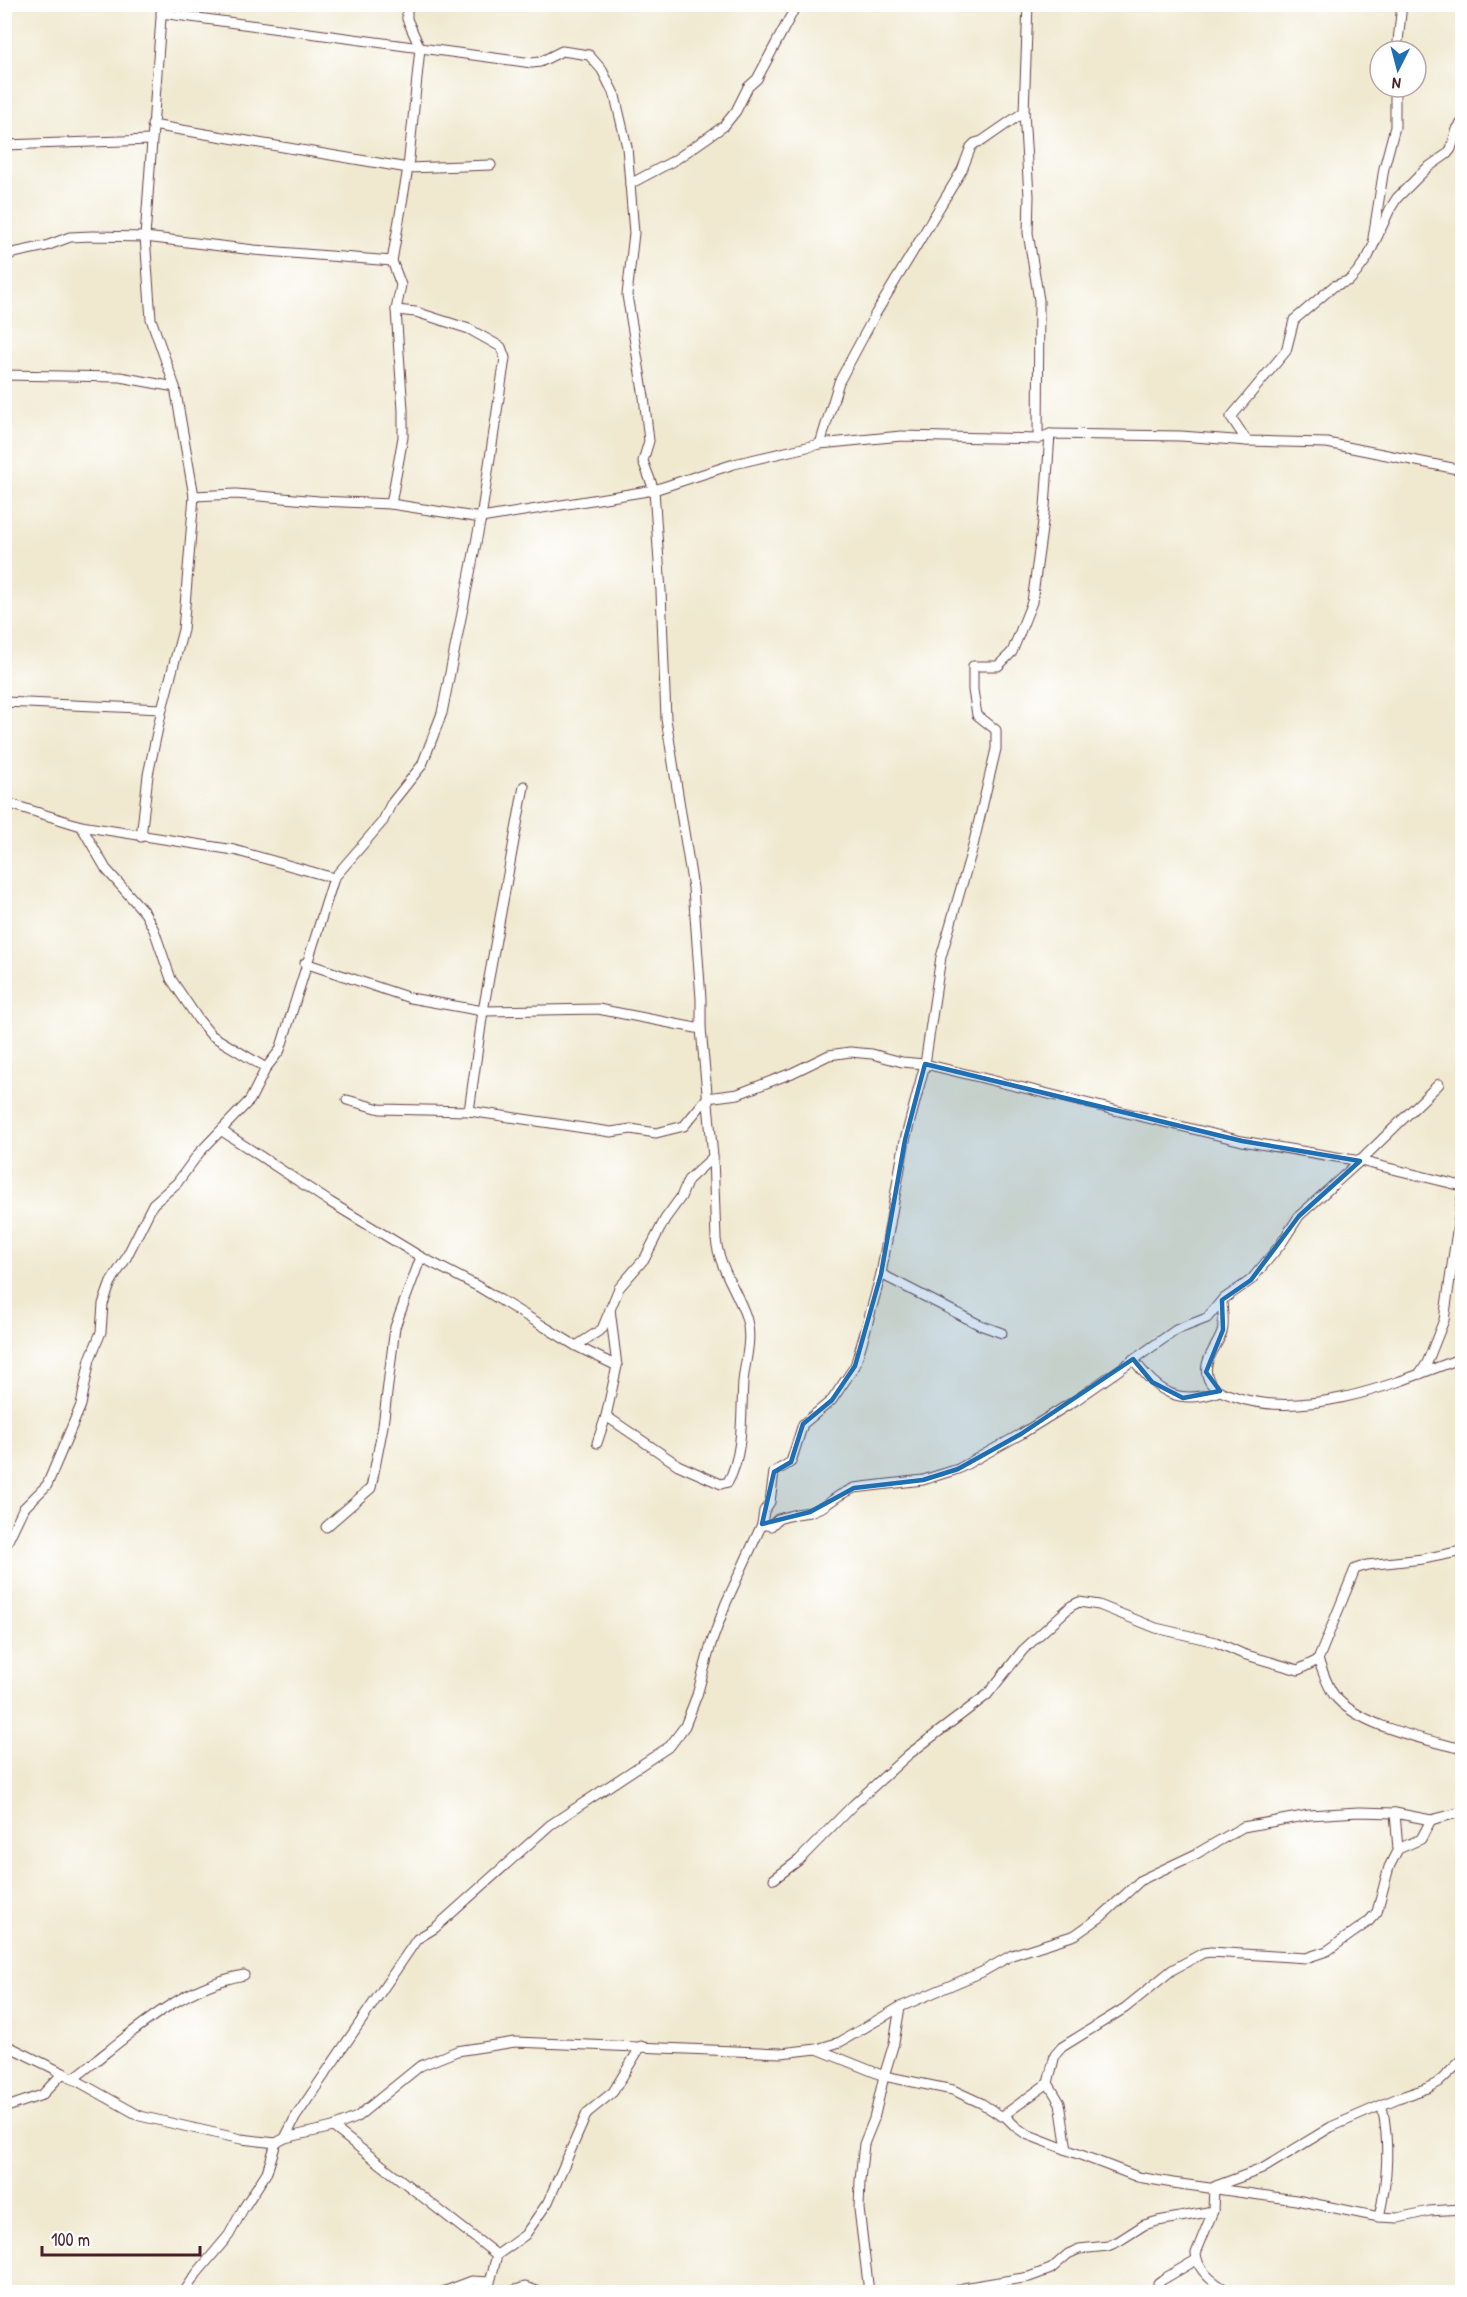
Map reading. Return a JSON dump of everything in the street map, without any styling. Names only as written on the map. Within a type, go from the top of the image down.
[{"type":"street","points":[[391,504],[403,437],[396,310],[401,285],[392,261],[408,168],[420,48],[407,19],[407,4]]},
{"type":"street","points":[[630,184],[675,160],[730,120],[748,87],[757,79],[797,4]]},
{"type":"street","points":[[1028,4],[1024,112],[1029,196],[1028,232],[1039,300],[1038,439]]},
{"type":"street","points":[[1398,39],[1402,4]]},
{"type":"street","points":[[141,837],[148,775],[162,709],[183,630],[194,496],[175,387],[151,319],[144,237],[162,9],[532,63],[540,62],[562,51],[589,55],[602,70],[615,96],[627,147],[634,233],[627,295],[649,441],[644,461],[654,490],[666,719],[693,888],[701,1029],[713,1157],[717,1253],[746,1317],[749,1329],[739,1449],[734,1471],[728,1482],[721,1485],[712,1482],[678,1465],[606,1416]]},
{"type":"street","points":[[1371,251],[1384,168],[1395,127],[1395,99]]},
{"type":"street","points":[[820,444],[838,382],[876,313],[962,170],[971,147],[1024,112]]},
{"type":"street","points":[[1247,441],[1231,417],[1286,351],[1294,320],[1334,286],[1350,280],[1371,251],[1397,198],[1427,168],[1447,153],[1462,122]]},
{"type":"street","points":[[152,125],[408,168],[491,165]]},
{"type":"street","points":[[4,145],[151,140]]},
{"type":"street","points":[[4,255],[46,246],[70,237],[92,236],[144,237],[254,250],[392,261]]},
{"type":"street","points":[[4,1549],[23,1509],[47,1485],[81,1405],[90,1359],[101,1332],[103,1304],[111,1282],[125,1260],[153,1204],[177,1183],[199,1153],[250,1100],[266,1068],[280,1050],[305,963],[334,878],[383,821],[391,804],[422,765],[441,713],[481,518],[505,358],[501,347],[469,329],[416,312],[396,310]]},
{"type":"street","points":[[4,375],[120,377],[175,387]]},
{"type":"street","points":[[184,2292],[197,2272],[229,2235],[267,2172],[281,2141],[295,2118],[417,1938],[435,1928],[550,1826],[670,1746],[685,1726],[726,1603],[762,1524],[764,1511],[770,1502],[774,1472],[791,1462],[803,1424],[832,1400],[855,1366],[881,1274],[905,1140],[925,1064],[941,957],[972,850],[996,748],[996,730],[978,715],[973,690],[973,666],[998,666],[1012,652],[1032,602],[1045,507],[1050,434]]},
{"type":"street","points":[[194,496],[236,494],[391,504],[481,518],[654,490],[734,464],[820,444],[902,436],[1038,439],[1050,434],[1181,436],[1247,441],[1328,443],[1462,470]]},
{"type":"street","points":[[4,702],[162,709]]},
{"type":"street","points":[[469,1111],[483,1011],[524,786]]},
{"type":"street","points":[[4,802],[81,826],[234,850],[334,878]]},
{"type":"street","points":[[81,826],[106,868],[145,913],[154,930],[171,979],[198,1019],[211,1035],[266,1068]]},
{"type":"street","points":[[305,963],[410,998],[483,1011],[598,1009],[701,1029]]},
{"type":"street","points":[[347,1100],[380,1109],[469,1111],[611,1132],[631,1128],[656,1133],[684,1126],[707,1098],[738,1094],[792,1073],[829,1055],[850,1052],[925,1064],[1242,1140],[1360,1161],[1462,1186]]},
{"type":"street","points":[[762,1524],[771,1526],[778,1519],[810,1512],[854,1488],[923,1480],[958,1469],[1067,1406],[1176,1330],[1207,1318],[1222,1300],[1251,1280],[1281,1244],[1299,1216],[1360,1161],[1439,1084]]},
{"type":"street","points":[[222,1131],[330,1202],[421,1257],[479,1287],[576,1346],[616,1366]]},
{"type":"street","points":[[576,1346],[602,1329],[619,1288],[645,1258],[665,1219],[681,1197],[688,1180],[713,1157]]},
{"type":"street","points":[[1420,1374],[1427,1363],[1444,1320],[1462,1197]]},
{"type":"street","points":[[326,1527],[371,1488],[383,1426],[395,1327],[421,1257]]},
{"type":"street","points":[[881,1274],[1002,1333]]},
{"type":"street","points":[[1222,1300],[1223,1330],[1209,1358],[1206,1372],[1212,1385],[1237,1398],[1267,1403],[1317,1402],[1362,1394],[1462,1358]]},
{"type":"street","points":[[597,1443],[606,1416],[616,1366],[610,1307]]},
{"type":"street","points":[[1133,1359],[1152,1383],[1176,1395],[1201,1398],[1220,1391]]},
{"type":"street","points":[[774,1879],[799,1860],[853,1805],[908,1755],[987,1695],[1023,1650],[1071,1606],[1079,1602],[1099,1605],[1156,1628],[1216,1642],[1243,1654],[1298,1670],[1318,1660],[1355,1569],[1367,1565],[1423,1559],[1462,1551]]},
{"type":"street","points":[[1318,1660],[1334,1695],[1356,1713],[1387,1727],[1462,1749]]},
{"type":"street","points":[[4,2044],[63,2073],[140,2116],[234,2138],[281,2141],[333,2127],[357,2117],[420,2066],[457,2051],[515,2042],[782,2053],[818,2049],[840,2042],[900,2007],[982,1972],[1012,1955],[1075,1935],[1102,1916],[1142,1880],[1243,1827],[1310,1815],[1359,1812],[1395,1813],[1431,1820],[1462,1812]]},
{"type":"street","points":[[1004,2115],[1048,2083],[1055,2055],[1062,2047],[1111,2018],[1172,1970],[1197,1956],[1211,1952],[1306,1958],[1335,1946],[1374,1917],[1389,1867],[1398,1849],[1395,1813]]},
{"type":"street","points":[[1398,1849],[1420,1839],[1431,1820]]},
{"type":"street","points":[[72,2079],[131,2032],[191,1992],[227,1978],[244,1976]]},
{"type":"street","points":[[869,2292],[858,2196],[864,2144],[874,2119],[894,2043],[900,2007]]},
{"type":"street","points":[[491,2292],[490,2282],[497,2255],[525,2235],[548,2202],[587,2113],[613,2092],[641,2046]]},
{"type":"street","points":[[818,2049],[884,2076],[953,2090],[981,2103],[1001,2116],[1004,2115],[1026,2134],[1138,2177],[1296,2200],[1379,2217],[1398,2218],[1429,2211],[1462,2209]]},
{"type":"street","points":[[1214,2187],[1262,2169],[1313,2137],[1428,2088],[1439,2082],[1462,2060]]},
{"type":"street","points":[[4,2108],[42,2095],[63,2073]]},
{"type":"street","points":[[1048,2083],[1060,2103],[1067,2150]]},
{"type":"street","points":[[1379,2217],[1387,2176],[1388,2134],[1382,2106]]},
{"type":"street","points":[[333,2127],[497,2255]]},
{"type":"street","points":[[1214,2187],[1213,2211],[1196,2253],[1196,2260],[1210,2279],[1230,2292]]},
{"type":"street","points":[[953,2292],[963,2288],[1029,2277],[1051,2270],[1068,2254],[1079,2249],[1108,2246],[1144,2225],[1213,2211]]},
{"type":"street","points":[[1160,2292],[1158,2283],[1196,2260]]},
{"type":"street","points":[[443,2292],[472,2281],[490,2282]]},
{"type":"street","points":[[509,2292],[525,2288],[540,2292]]},
{"type":"highlighted area","points":[[925,1064],[1242,1141],[1360,1161],[1299,1216],[1251,1280],[1222,1300],[1223,1330],[1206,1372],[1220,1391],[1183,1398],[1152,1382],[1133,1359],[1021,1434],[958,1469],[923,1480],[854,1488],[810,1512],[762,1524],[774,1472],[791,1462],[803,1424],[832,1400],[855,1366],[881,1274],[905,1140]]}]
